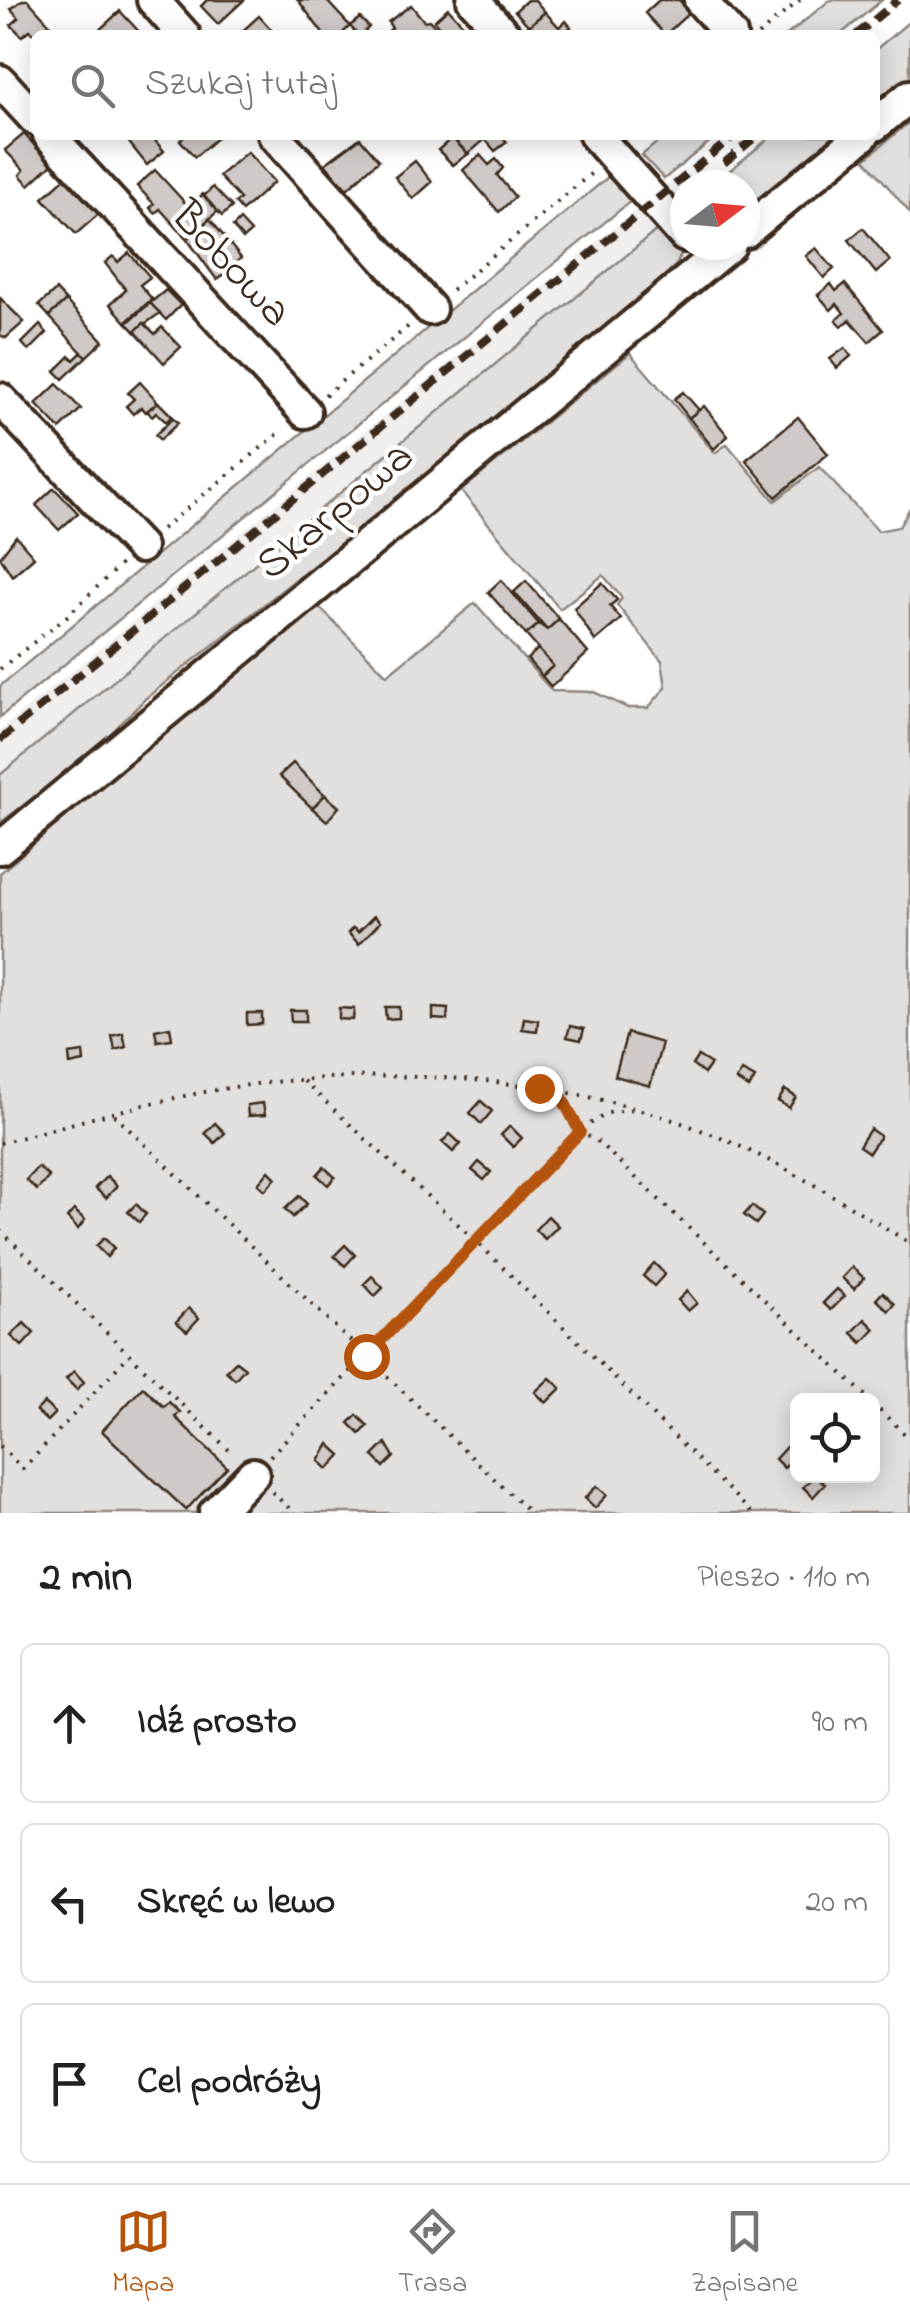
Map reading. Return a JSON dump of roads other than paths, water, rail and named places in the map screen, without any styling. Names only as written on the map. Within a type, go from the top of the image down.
[{"type":"street","points":[[153,0],[180,30]]},
{"type":"street","points":[[473,0],[500,30]]},
{"type":"street","points":[[700,0],[727,30]]},
{"type":"street","points":[[0,82],[30,114]]},
{"type":"street","points":[[880,121],[910,96]]},
{"type":"street","name":"Bobowa","points":[[55,140],[305,412]]},
{"type":"street","points":[[278,140],[430,309]]},
{"type":"street","points":[[600,140],[670,219]]},
{"type":"street","points":[[760,220],[857,140]]},
{"type":"street","name":"Skarpowa","points":[[0,848],[699,260]]},
{"type":"street","points":[[0,399],[140,547]]},
{"type":"street","points":[[214,1513],[253,1474]]},
{"type":"railway","points":[[862,30],[898,0]]},
{"type":"railway","points":[[0,740],[729,140]]},
{"type":"railway","points":[[724,163],[752,140]]}]
